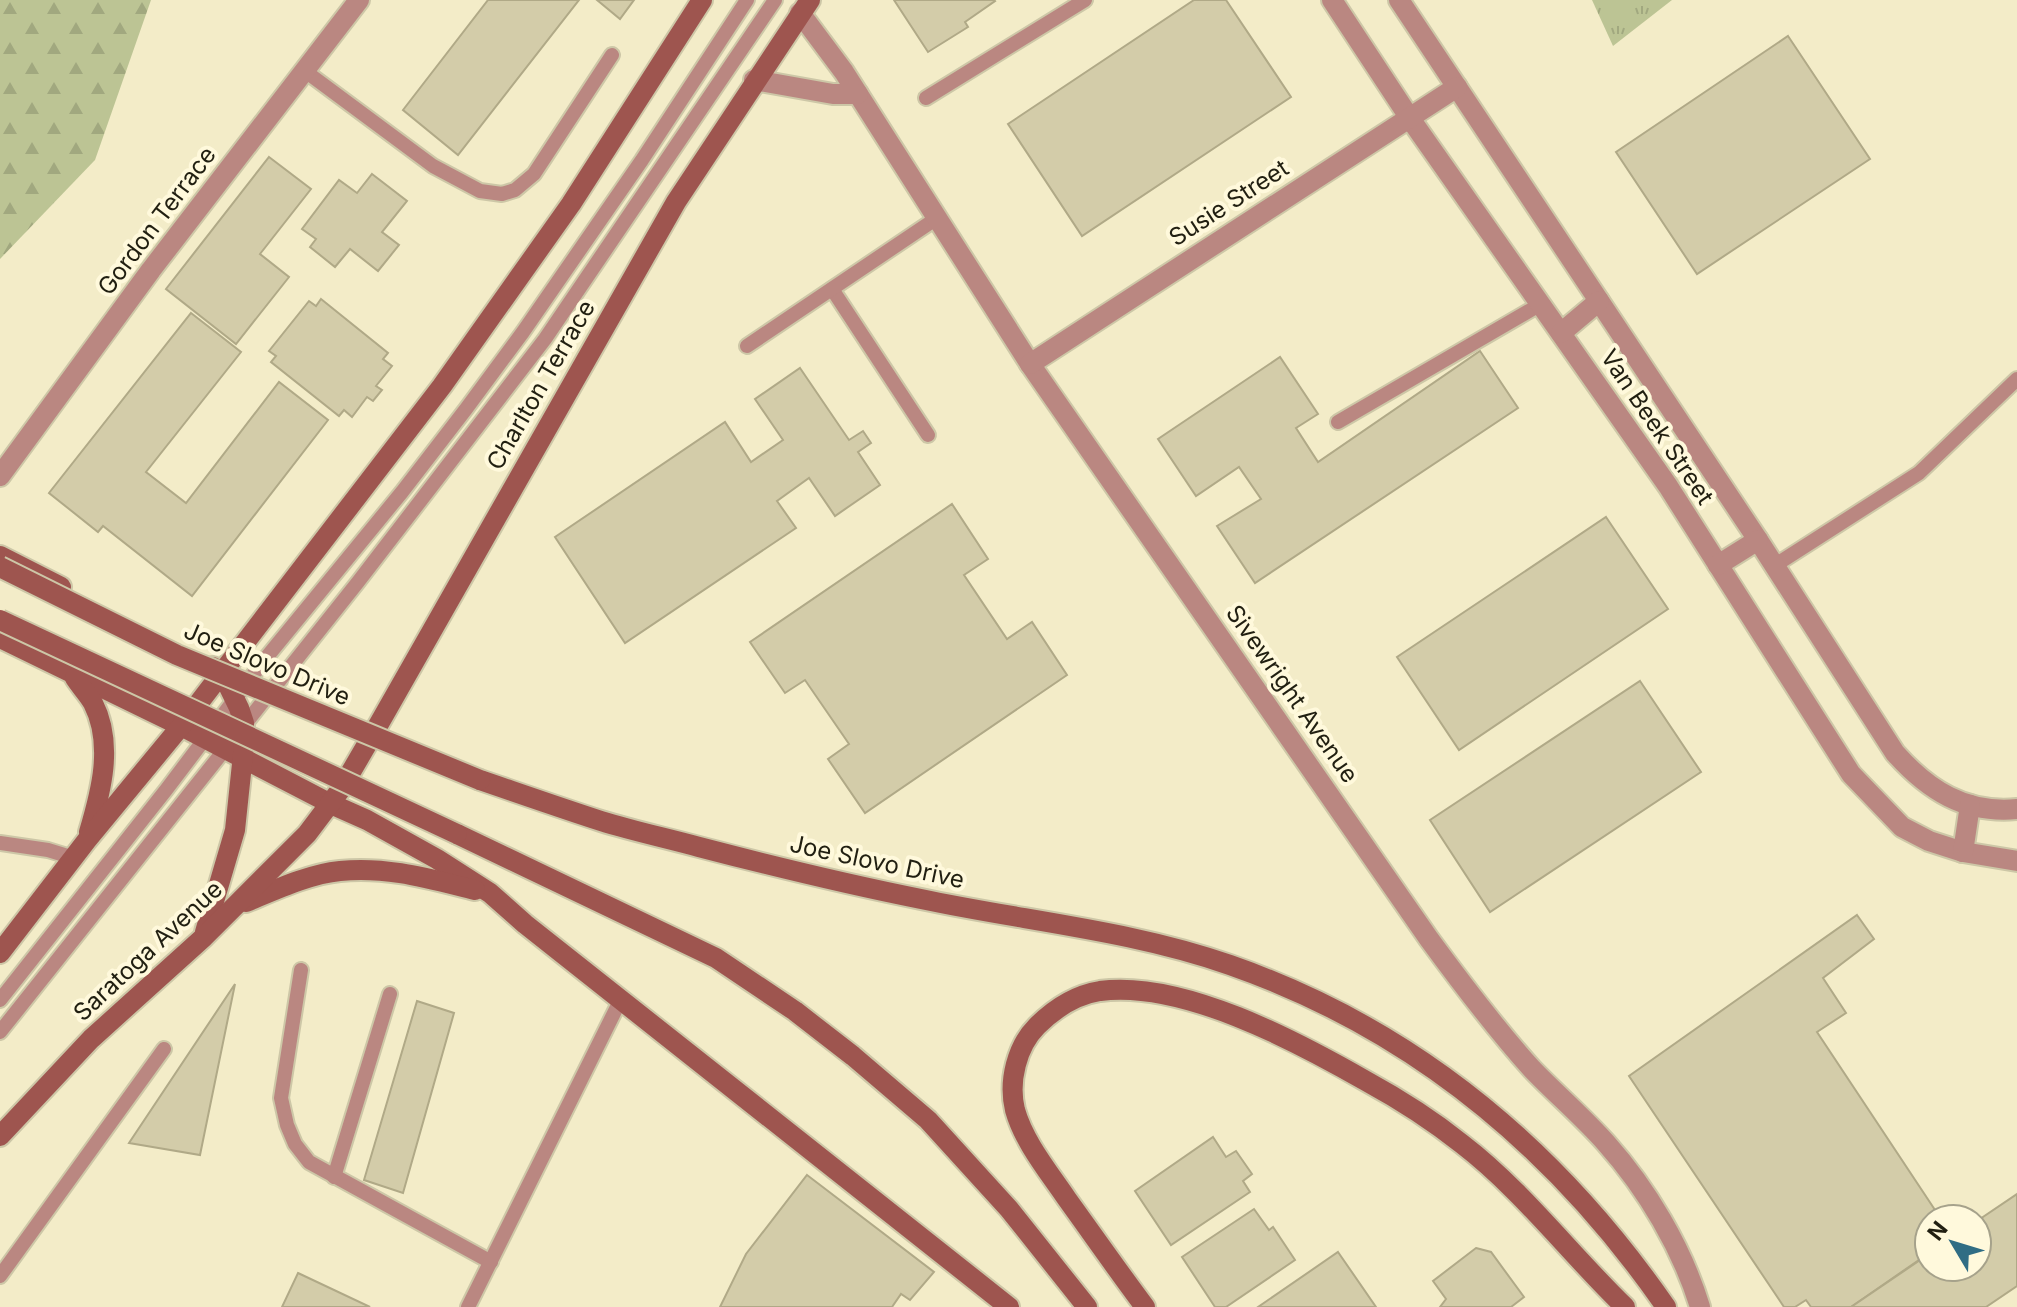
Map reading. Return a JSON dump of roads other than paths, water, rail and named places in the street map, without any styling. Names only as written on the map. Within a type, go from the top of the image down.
[{"type":"main road","points":[[0,953],[87,840],[181,726],[500,308],[702,0]]},
{"type":"main road","name":"Charlton Terrace","points":[[331,804],[676,202],[805,6]]},
{"type":"main road","points":[[0,556],[222,673],[244,723],[243,760],[235,830],[204,937]]},
{"type":"main road","name":"Joe Slovo Drive","points":[[0,567],[177,655],[480,780],[604,822],[781,868],[923,900],[1132,938],[1228,964],[1296,991],[1359,1021],[1459,1085],[1536,1151],[1596,1214],[1666,1307]]},
{"type":"main road","points":[[0,620],[716,958],[807,1020],[928,1120],[1009,1209],[1087,1307]]},
{"type":"main road","points":[[0,638],[367,820],[490,893],[525,924],[1009,1307]]},
{"type":"main road","points":[[73,675],[93,703],[100,722],[104,752],[100,793],[87,840]]},
{"type":"main road","name":"Saratoga Avenue","points":[[0,1136],[91,1039],[204,937],[307,834],[331,804]]},
{"type":"main road","points":[[235,906],[337,871],[407,873],[490,893]]},
{"type":"main road","points":[[1145,1307],[1038,1157],[1015,1110],[1013,1085],[1018,1053],[1032,1030],[1052,1011],[1078,997],[1101,991],[1149,993],[1211,1007],[1294,1041],[1368,1081],[1464,1145],[1625,1307]]},
{"type":"street","name":"Gordon Terrace","points":[[0,476],[151,270],[359,0]]},
{"type":"street","name":"Van Beek Street","points":[[1332,0],[1409,117],[1668,486],[1851,774],[1902,827],[1929,841],[1963,852],[2017,861]]},
{"type":"street","name":"Van Beek Street","points":[[1399,0],[1758,540],[1895,753],[1917,777],[1941,793],[1970,805],[1999,811],[2017,809]]},
{"type":"street","name":"Sivewright Avenue","points":[[805,6],[1030,364],[1429,939],[1489,1020],[1607,1144],[1641,1189],[1687,1267],[1700,1307]]},
{"type":"street","points":[[754,80],[833,94],[858,94]]},
{"type":"street","name":"Susie Street","points":[[1030,364],[1457,87]]},
{"type":"street","points":[[1561,333],[1599,301]]},
{"type":"street","points":[[1718,565],[1758,540]]},
{"type":"street","points":[[1963,852],[1970,805]]},
{"type":"lane","points":[[0,1000],[235,699],[402,492],[523,332],[747,0]]},
{"type":"lane","points":[[0,1032],[358,582],[545,339],[775,0]]},
{"type":"lane","points":[[926,98],[1085,0]]},
{"type":"lane","points":[[305,71],[433,166],[480,191],[502,194],[515,190],[534,174],[612,55]]},
{"type":"lane","points":[[747,346],[937,218]]},
{"type":"lane","points":[[832,289],[928,435]]},
{"type":"lane","points":[[1338,422],[1541,304]]},
{"type":"lane","points":[[1774,566],[1919,473],[2017,379]]},
{"type":"lane","points":[[0,843],[48,850],[74,858]]},
{"type":"lane","points":[[301,970],[281,1098],[295,1144],[309,1162],[491,1262]]},
{"type":"lane","points":[[334,1177],[390,994]]},
{"type":"lane","points":[[468,1307],[621,999]]},
{"type":"lane","points":[[0,1276],[164,1049]]}]
